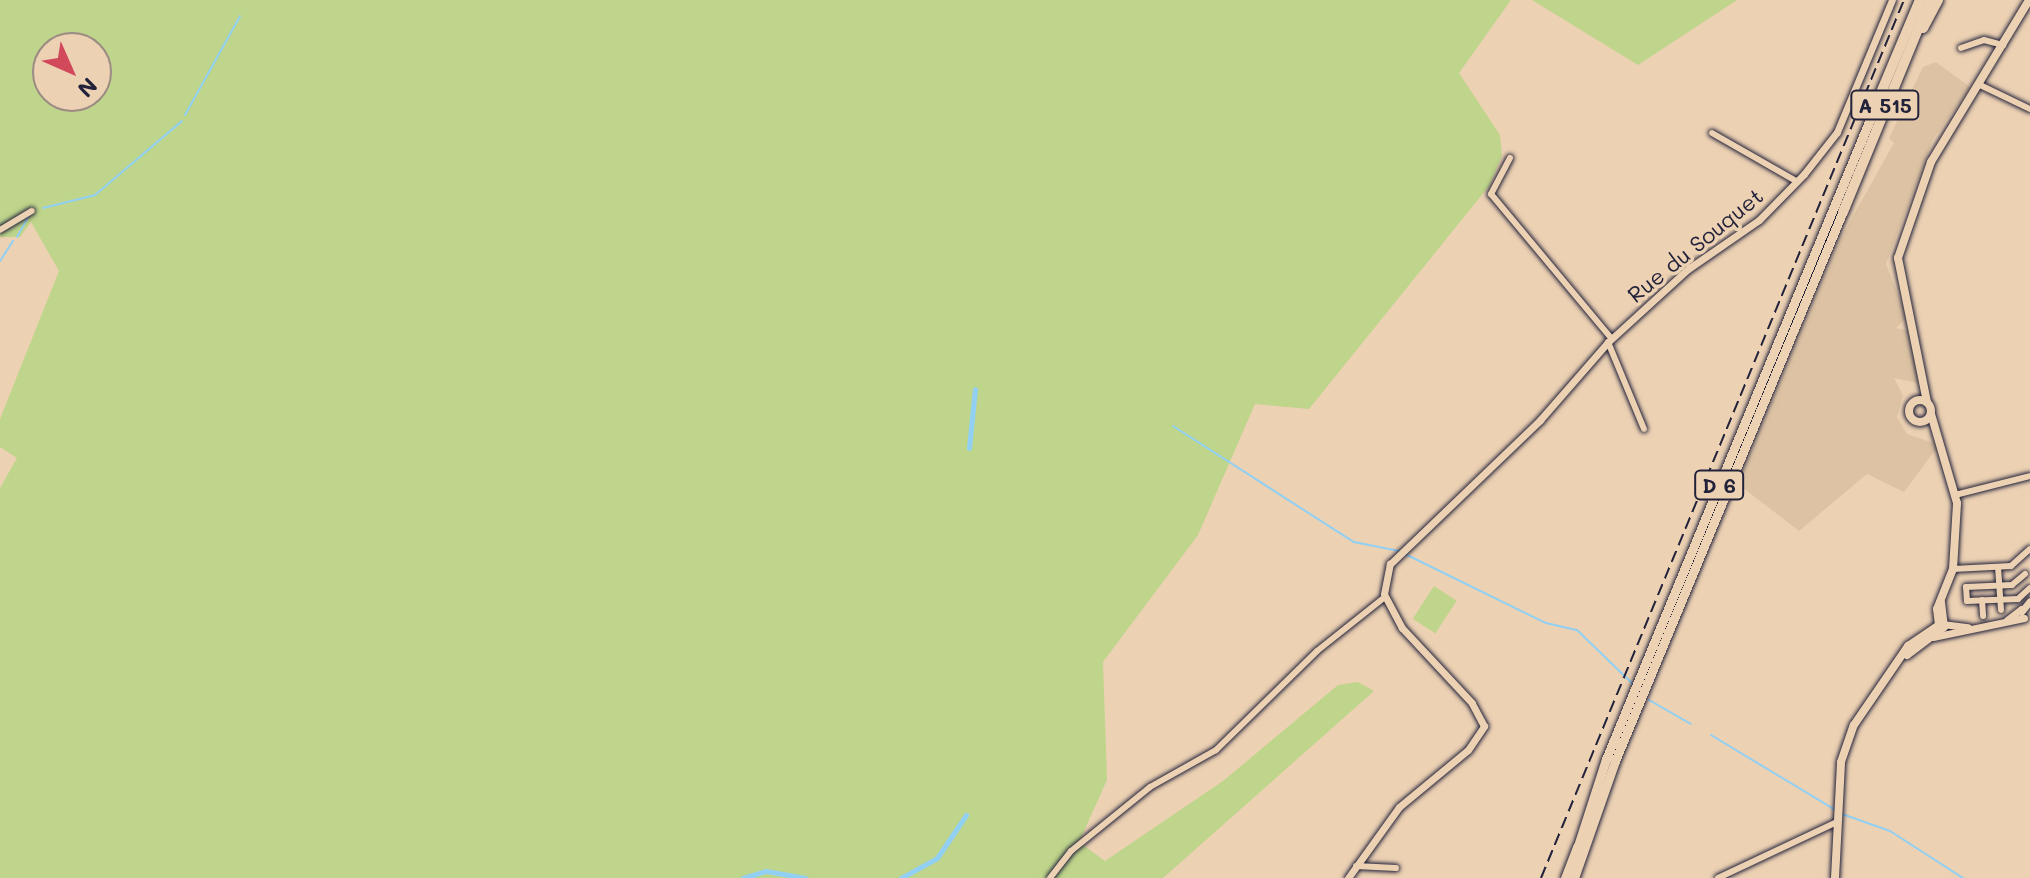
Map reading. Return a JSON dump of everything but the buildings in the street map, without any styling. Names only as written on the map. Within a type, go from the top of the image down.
[{"type":"highway","name":"A 515","points":[[1880,95],[1918,0]]},
{"type":"highway","name":"A 515","points":[[1843,212],[1930,0]]},
{"type":"highway","points":[[1843,212],[1938,0]]},
{"type":"highway","name":"D 6","points":[[1567,878],[1585,824],[1880,95]]},
{"type":"highway","name":"D 6","points":[[1574,878],[1620,747],[1843,212]]},
{"type":"main road","points":[[1944,628],[1941,601],[1953,569],[1955,495],[1924,397],[1898,258],[1931,162],[2029,0]]},
{"type":"main road","points":[[1924,397],[1910,415],[1930,419]]},
{"type":"main road","points":[[1876,688],[1944,628]]},
{"type":"main road","points":[[1835,878],[1841,762],[1876,688],[1918,635],[1944,628]]},
{"type":"street","name":"Rue du Souquet","points":[[1385,597],[1387,572],[1402,553],[1540,420],[1609,340],[1796,181],[1837,132],[1892,0]]},
{"type":"street","points":[[1961,48],[1984,40],[2003,45]]},
{"type":"street","points":[[1978,84],[2030,109]]},
{"type":"street","points":[[1712,133],[1796,181]]},
{"type":"street","points":[[1510,158],[1491,194],[1609,340],[1644,429]]},
{"type":"street","points":[[0,230],[32,211]]},
{"type":"street","points":[[1955,495],[2030,476]]},
{"type":"street","points":[[1953,569],[1998,567],[2030,549]]},
{"type":"street","points":[[1998,567],[2001,610]]},
{"type":"street","points":[[2025,574],[1999,585],[1966,587],[1967,601],[2018,599],[2030,588]]},
{"type":"street","points":[[1050,878],[1071,851],[1150,787],[1216,750],[1325,644],[1385,597],[1402,628],[1472,703],[1484,726],[1468,750],[1399,807],[1348,878]]},
{"type":"street","points":[[1982,600],[1983,616]]},
{"type":"street","points":[[1944,628],[1978,629],[2002,624],[2025,616],[2030,601]]},
{"type":"street","points":[[1718,878],[1836,818]]},
{"type":"street","points":[[1356,866],[1396,868]]},
{"type":"shaded area","points":[[1936,62],[1970,87],[1933,139],[1886,264],[1907,317],[1896,328],[1909,331],[1922,384],[1894,378],[1903,395],[1897,417],[1907,434],[1939,445],[1904,492],[1867,474],[1799,531],[1738,484],[1839,241],[1894,143],[1889,138],[1923,67]]},
{"type":"green space","points":[[0,0],[1511,0],[1459,73],[1500,135],[1502,156],[1489,186],[1309,409],[1255,404],[1198,535],[1103,662],[1107,780],[1079,842],[1105,861],[1223,781],[1338,685],[1358,682],[1374,691],[1163,878],[0,878],[0,488],[17,458],[0,447],[0,419],[59,271],[31,222],[20,237],[0,237]]},
{"type":"green space","points":[[1532,0],[1737,0],[1638,65]]},
{"type":"green space","points":[[1434,586],[1457,601],[1435,633],[1413,619]]},
{"type":"waterway","points":[[185,115],[240,16]]},
{"type":"waterway","points":[[43,208],[95,195],[182,121]]},
{"type":"waterway","points":[[17,237],[28,217]]},
{"type":"waterway","points":[[0,261],[13,241]]},
{"type":"waterway","points":[[969,448],[975,389]]},
{"type":"waterway","points":[[1173,426],[1354,542],[1399,551]]},
{"type":"waterway","points":[[1405,554],[1546,623],[1577,630],[1633,684]]},
{"type":"waterway","points":[[1649,700],[1691,724]]},
{"type":"waterway","points":[[1711,735],[1837,811]]},
{"type":"waterway","points":[[1842,814],[1890,831],[1963,878]]},
{"type":"waterway","points":[[901,878],[937,858],[966,815]]},
{"type":"waterway","points":[[743,878],[766,871],[805,878]]},
{"type":"railway","points":[[1541,878],[1904,0]]}]
